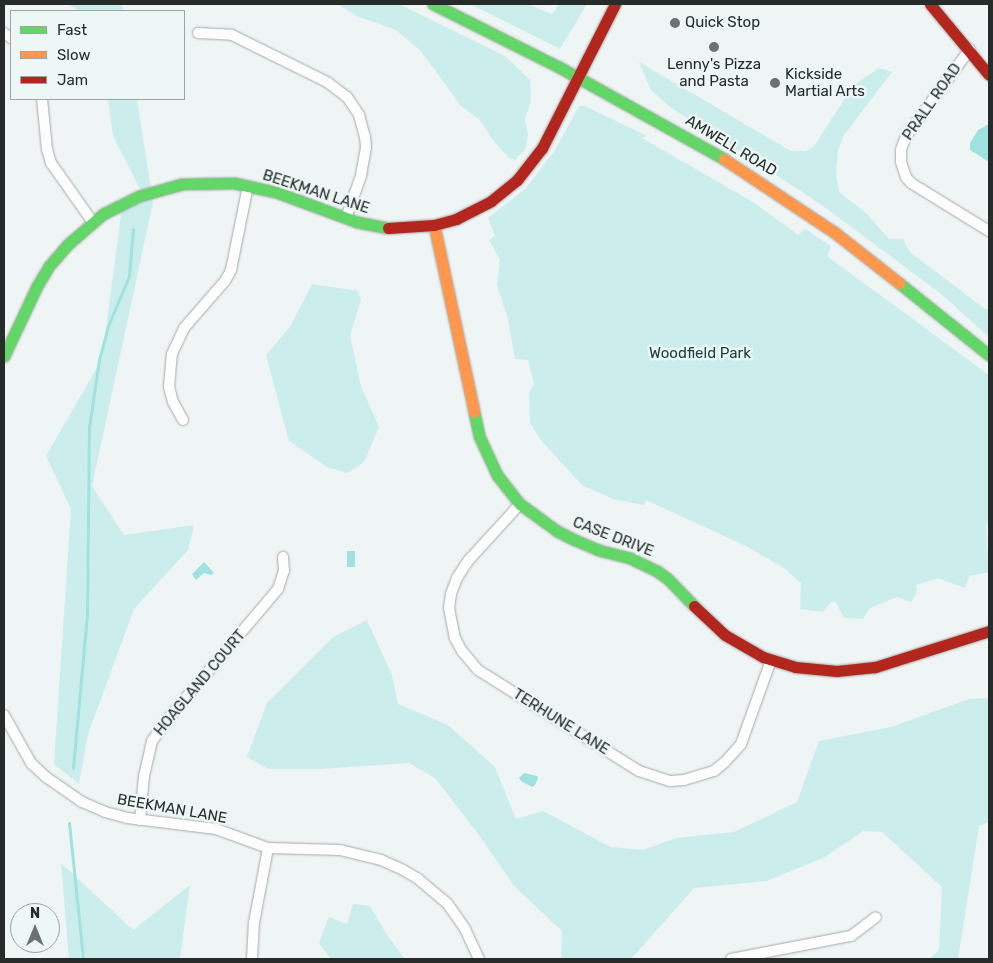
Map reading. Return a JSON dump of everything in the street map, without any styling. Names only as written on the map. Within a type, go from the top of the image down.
[{"type":"street","name":"AMWELL ROAD","points":[[433,4],[578,78],[736,165],[834,232],[989,355]]},
{"type":"street","name":"BEEKMAN LANE","points":[[4,356],[37,286],[49,266],[92,221],[139,196],[182,184],[208,182],[248,186],[276,192],[373,226],[390,228],[434,225],[473,211],[491,201],[517,180],[542,148],[615,4]]},
{"type":"street","points":[[930,4],[970,49],[989,75]]},
{"type":"street","points":[[198,32],[232,35],[327,82],[347,97],[361,121],[366,147],[361,176],[346,218]]},
{"type":"street","name":"PRALL ROAD","points":[[970,49],[906,136],[901,150],[901,162],[906,177],[911,183],[989,231]]},
{"type":"street","points":[[42,100],[46,149],[50,163],[92,221]]},
{"type":"street","points":[[183,420],[173,402],[169,388],[172,354],[184,328],[225,281],[231,270],[248,186]]},
{"type":"street","name":"CASE DRIVE","points":[[434,225],[479,436],[498,475],[520,504],[557,531],[575,540],[598,550],[630,558],[657,571],[668,579],[696,610],[724,635],[771,660],[795,667],[817,670],[854,670],[892,662],[989,631]]},
{"type":"street","name":"TERHUNE LANE","points":[[520,504],[468,561],[457,578],[450,608],[455,638],[468,661],[478,670],[639,771],[662,779],[684,780],[714,771],[725,762],[741,744],[771,660]]},
{"type":"street","name":"HOAGLAND COURT","points":[[140,820],[144,776],[152,741],[166,720],[278,589],[284,571],[284,558]]},
{"type":"street","name":"BEEKMAN LANE","points":[[4,715],[31,763],[61,789],[82,802],[105,812],[140,820],[193,824],[216,829],[268,848],[340,850],[381,860],[403,870],[418,878],[447,904],[465,929],[479,959]]},
{"type":"street","points":[[252,959],[254,923],[268,848]]},
{"type":"street","points":[[731,959],[851,936],[876,917]]},
{"type":"green space","points":[[68,4],[122,4],[123,10],[77,10]]},
{"type":"green space","points":[[337,4],[399,4],[505,56],[530,80],[531,101],[525,119],[528,134],[526,148],[515,160],[508,157],[492,139],[480,120],[461,106],[421,51],[396,30],[359,17]]},
{"type":"green space","points":[[470,4],[528,4],[552,14],[559,4],[587,4],[560,49]]},
{"type":"green space","points":[[639,62],[791,151],[806,151],[814,146],[853,86],[879,68],[892,72],[844,135],[838,150],[836,174],[839,192],[865,212],[889,239],[903,239],[910,252],[985,309],[989,309],[989,337],[940,293],[816,201],[670,107],[651,90]]},
{"type":"green space","points":[[108,100],[137,100],[153,202],[92,486],[124,535],[194,525],[188,550],[134,609],[88,734],[79,784],[54,764],[71,509],[46,456],[102,359],[122,207],[144,197],[113,136]]},
{"type":"green space","name":"Woodfield Park","points":[[579,106],[585,106],[647,136],[642,138],[753,202],[798,235],[805,229],[831,246],[827,256],[989,375],[989,520],[986,526],[989,572],[969,576],[965,588],[938,578],[916,585],[917,592],[911,602],[897,597],[870,608],[863,619],[844,618],[836,602],[831,602],[823,612],[800,609],[801,583],[784,568],[746,546],[646,500],[644,505],[613,499],[582,485],[539,438],[530,423],[529,393],[534,384],[528,360],[515,359],[508,319],[497,285],[500,260],[489,240],[495,236],[488,218],[526,188],[555,150]]},
{"type":"green space","points":[[312,284],[358,291],[361,300],[350,335],[361,386],[379,427],[364,462],[347,473],[327,467],[289,441],[266,355],[290,327]]},
{"type":"green space","points":[[367,620],[392,675],[398,704],[448,725],[495,767],[516,819],[543,811],[611,847],[643,850],[676,838],[734,832],[797,802],[819,741],[891,727],[969,699],[989,698],[989,822],[979,826],[958,959],[929,959],[939,950],[942,887],[882,832],[863,831],[825,857],[767,881],[694,888],[631,959],[561,959],[562,931],[514,886],[479,835],[435,778],[409,763],[320,769],[268,769],[247,757],[267,703],[333,637]]},
{"type":"green space","points":[[61,863],[133,930],[190,885],[180,959],[69,959]]},
{"type":"green space","points":[[353,904],[370,906],[387,935],[405,959],[331,959],[319,943],[329,917],[347,924]]},
{"type":"water","points":[[989,124],[989,162],[970,150],[970,143],[978,130]]},
{"type":"water","points":[[347,551],[355,551],[355,567],[347,567]]},
{"type":"water","points":[[204,562],[214,573],[211,575],[204,573],[196,580],[192,574]]},
{"type":"water","points":[[524,773],[537,776],[535,785],[532,787],[521,781],[519,778]]},
{"type":"waterway","points":[[73,768],[87,615],[89,427],[99,360],[108,326],[129,276],[133,229]]},
{"type":"waterway","points":[[69,823],[83,959]]},
{"type":"traffic: fast","points":[[433,4],[559,67],[724,159]]},
{"type":"traffic: fast","points":[[4,356],[37,286],[49,266],[67,245],[103,214],[139,196],[182,184],[234,183],[276,192],[357,222],[388,228]]},
{"type":"traffic: fast","points":[[899,283],[989,355]]},
{"type":"traffic: fast","points":[[474,412],[479,436],[497,475],[520,504],[557,531],[575,540],[598,550],[630,558],[657,571],[668,579],[694,606]]},
{"type":"traffic: slow","points":[[724,159],[834,232],[899,283]]},
{"type":"traffic: slow","points":[[434,225],[474,412]]},
{"type":"traffic: jam","points":[[388,228],[434,225],[456,219],[491,201],[517,180],[542,148],[615,4]]},
{"type":"traffic: jam","points":[[930,4],[989,75]]},
{"type":"traffic: jam","points":[[694,606],[725,635],[763,657],[795,667],[837,671],[875,667],[989,631]]},
{"type":"place","name":"Quick Stop","points":[[675,23]]},
{"type":"place","name":"Lenny's Pizza and Pasta","points":[[714,47]]},
{"type":"place","name":"Kickside Martial Arts","points":[[775,83]]}]
